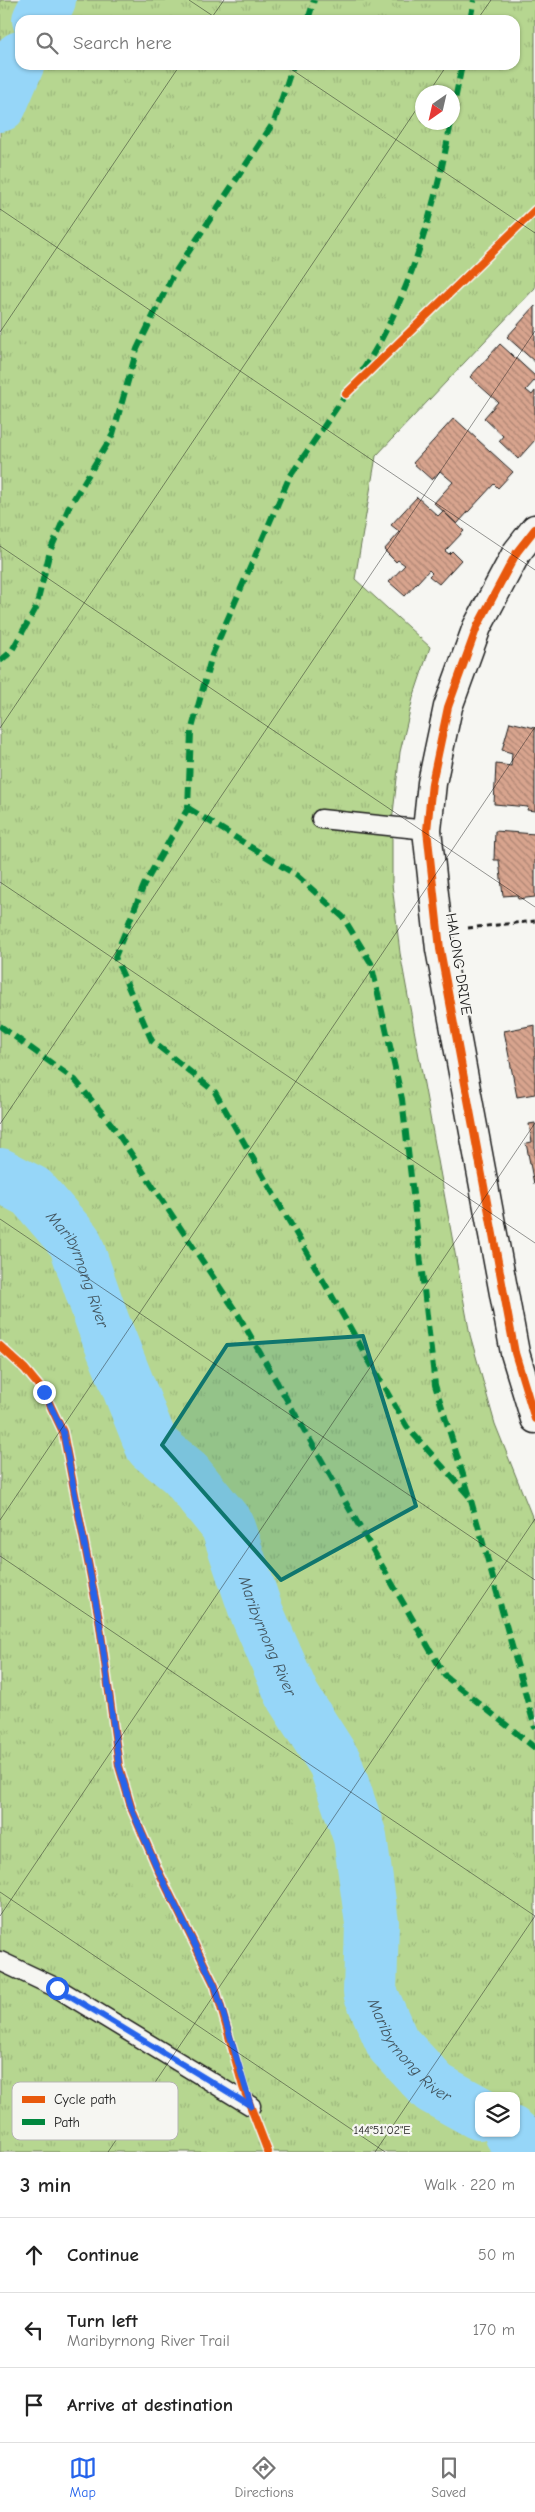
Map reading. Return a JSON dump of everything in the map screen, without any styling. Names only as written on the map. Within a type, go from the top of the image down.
[{"type":"street","name":"HALONG DRIVE","points":[[535,529],[517,552],[477,626],[448,707],[432,784],[427,830],[442,959],[516,1353],[535,1419]]},
{"type":"lane","points":[[321,819],[427,830]]},
{"type":"lane","points":[[0,1961],[57,1988],[251,2106]]},
{"type":"path","points":[[468,928],[535,921]]},
{"type":"highlighted area","points":[[363,1336],[416,1506],[281,1580],[162,1445],[227,1345]]},
{"type":"green space","points":[[0,0],[535,0],[535,288],[376,456],[355,579],[430,647],[413,698],[400,752],[392,822],[392,884],[400,953],[470,1335],[495,1424],[535,1524],[535,2152],[0,2152]]},
{"type":"building","points":[[535,306],[535,362],[507,337]]},
{"type":"building","points":[[500,344],[535,376],[535,380],[526,390],[532,395],[535,391],[535,440],[518,459],[499,441],[503,436],[484,418],[498,402],[470,377]]},
{"type":"building","points":[[454,418],[513,472],[498,488],[494,484],[457,524],[434,503],[453,482],[440,471],[432,480],[413,463]]},
{"type":"building","points":[[417,497],[438,516],[443,511],[464,531],[445,551],[449,554],[452,551],[461,560],[439,584],[429,576],[432,573],[429,570],[405,596],[389,582],[405,565],[398,560],[396,562],[384,550],[400,532],[391,525]]},
{"type":"building","points":[[510,722],[535,728],[535,811],[527,810],[528,807],[494,804],[496,764],[511,766],[512,753],[502,750]]},
{"type":"building","points":[[495,831],[535,834],[535,897],[518,899],[517,895],[503,896],[499,860],[494,860]]},
{"type":"building","points":[[535,1025],[535,1094],[517,1097],[504,1031]]},
{"type":"building","points":[[535,1123],[534,1184],[526,1143],[532,1142],[529,1124]]},
{"type":"waterway","name":"Maribyrnong River","points":[[42,15],[49,0]]},
{"type":"waterway","name":"Maribyrnong River","points":[[0,105],[15,70]]},
{"type":"waterway","name":"Maribyrnong River","points":[[0,1175],[32,1192],[75,1242],[103,1323],[152,1446],[184,1472],[227,1525],[256,1611],[293,1697],[335,1763],[360,1837],[372,1923],[370,1992],[393,2044],[434,2088],[475,2111]]},
{"type":"waterway","name":"Maribyrnong River","points":[[516,2137],[533,2152]]},
{"type":"marked path","points":[[310,15],[314,0]]},
{"type":"marked path","points":[[471,15],[474,0]]},
{"type":"marked path","points":[[0,661],[11,652],[36,608],[50,551],[69,507],[113,434],[137,349],[172,277],[274,122],[291,70]]},
{"type":"marked path","points":[[458,85],[461,70]]},
{"type":"marked path","points":[[362,371],[379,344],[407,284],[429,219],[449,130]]},
{"type":"marked path","points":[[348,391],[289,478],[212,655],[191,732],[188,808],[144,885],[115,957],[152,1041],[215,1092],[407,1427],[470,1497]]},
{"type":"marked path","points":[[188,808],[296,875],[343,917],[371,963],[402,1099],[435,1385],[470,1497],[535,1728]]},
{"type":"marked path","points":[[0,1026],[75,1080],[112,1125],[239,1316],[445,1676],[535,1748]]},
{"type":"cycle path","points":[[346,394],[535,210]]},
{"type":"cycle path","points":[[535,529],[517,552],[477,627],[448,707],[432,783],[427,830],[440,949],[515,1353],[535,1419]]},
{"type":"cycle path","points":[[0,1346],[25,1369],[44,1392],[63,1432],[99,1619],[119,1766],[132,1810],[158,1870],[215,1986],[243,2087],[268,2152]]},
{"type":"route","points":[[44,1392],[63,1432],[99,1619],[119,1766],[132,1810],[158,1870],[215,1986],[243,2087],[251,2106],[57,1988]]}]
